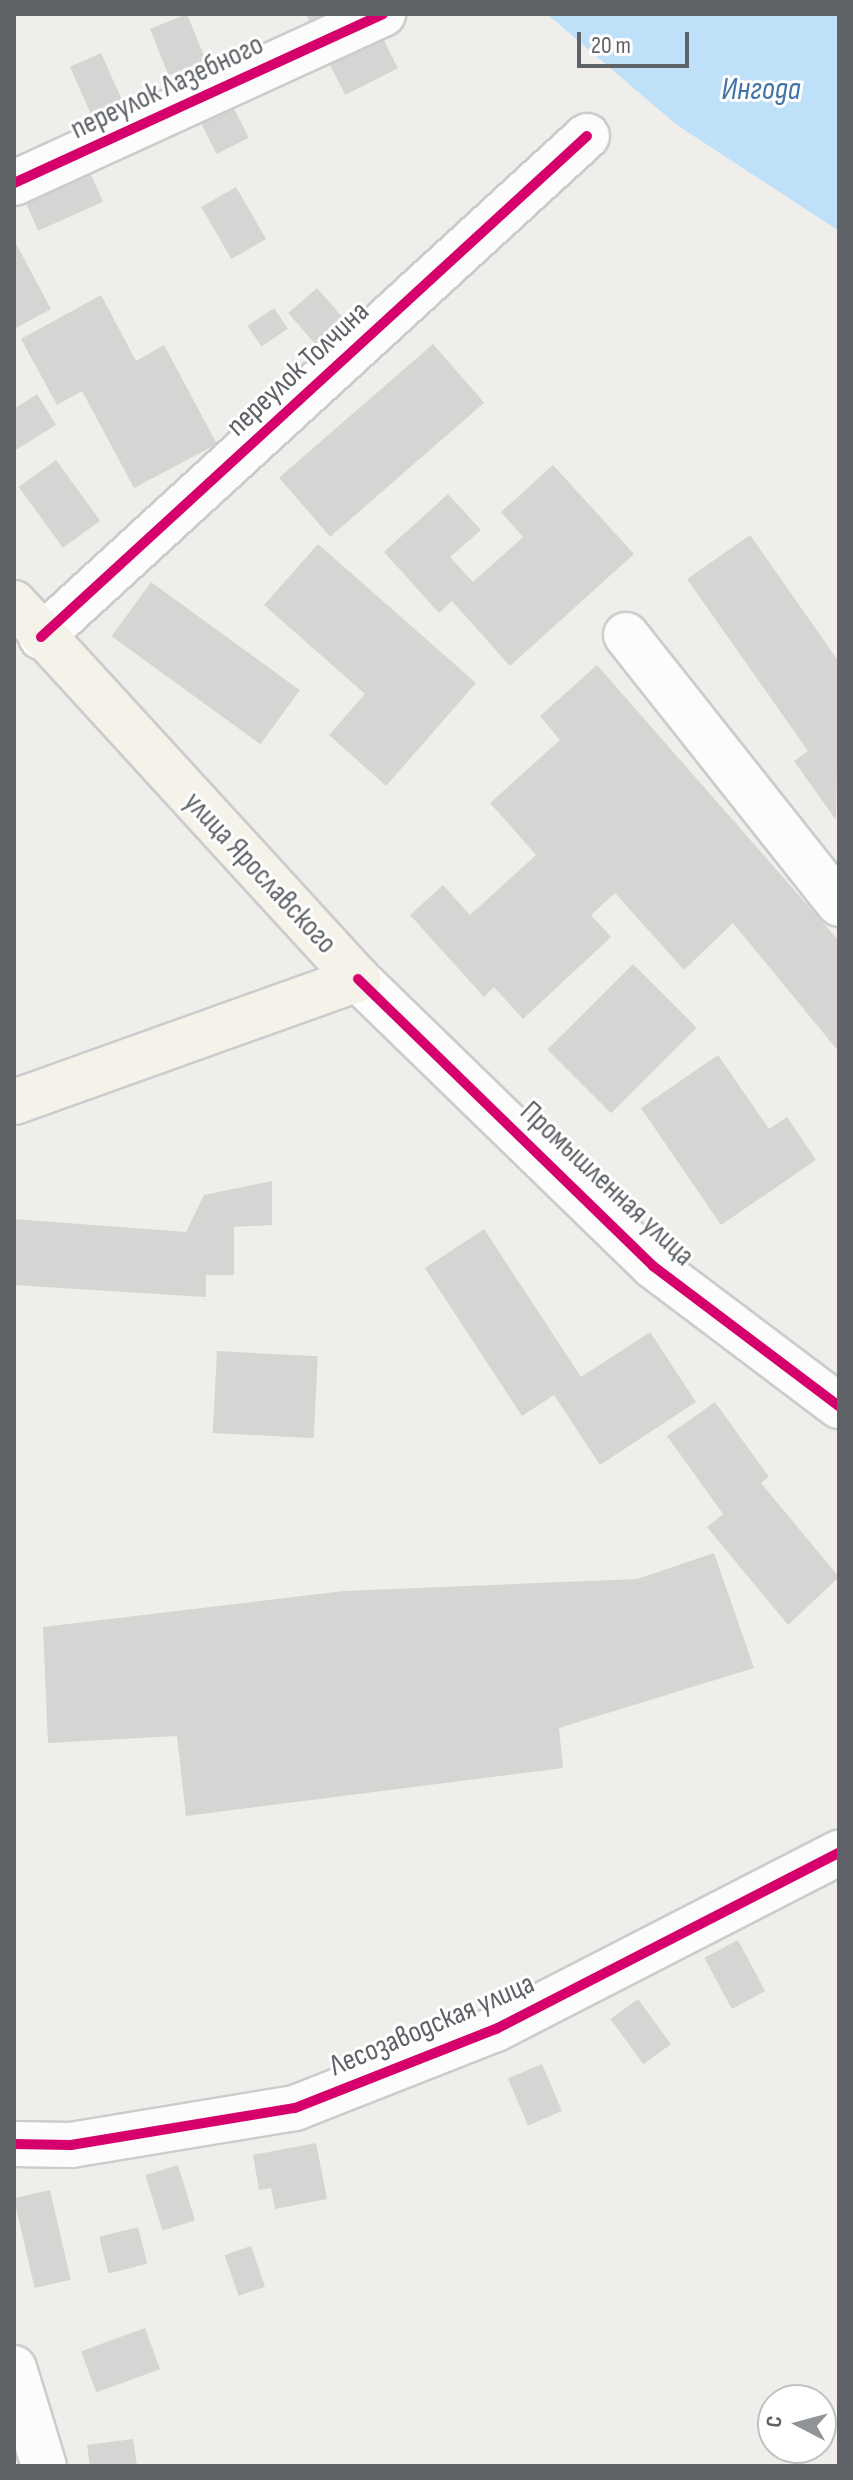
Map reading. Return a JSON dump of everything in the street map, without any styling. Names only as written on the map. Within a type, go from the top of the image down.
[{"type":"main road","name":"улица Ярославского","points":[[14,603],[41,637],[358,979],[14,1102]]},
{"type":"street","name":"переулок Лазебного","points":[[14,183],[383,14]]},
{"type":"street","name":"переулок Толчина","points":[[41,637],[587,136]]},
{"type":"street","points":[[626,635],[839,904]]},
{"type":"street","name":"Промышленная улица","points":[[358,979],[653,1266],[839,1406]]},
{"type":"street","name":"Лесозаводская улица","points":[[14,2144],[71,2145],[295,2108],[496,2029],[839,1853]]},
{"type":"street","points":[[14,2368],[31,2455]]},
{"type":"water","name":"Ингода","points":[[547,14],[839,14],[839,231],[677,125]]},
{"type":"building","points":[[187,14],[206,60],[169,75],[150,29]]},
{"type":"building","points":[[306,14],[330,14],[310,23]]},
{"type":"building","points":[[382,37],[398,68],[345,95],[329,64]]},
{"type":"building","points":[[101,53],[122,100],[91,113],[70,67]]},
{"type":"building","points":[[227,95],[249,138],[217,154],[195,111]]},
{"type":"building","points":[[88,168],[103,202],[38,231],[23,197]]},
{"type":"building","points":[[236,187],[266,239],[231,259],[201,207]]},
{"type":"building","points":[[14,240],[51,309],[14,329]]},
{"type":"building","points":[[317,288],[348,324],[320,349],[288,313]]},
{"type":"building","points":[[101,295],[136,361],[164,345],[217,444],[134,488],[82,391],[57,405],[21,339]]},
{"type":"building","points":[[274,308],[288,329],[261,347],[247,326]]},
{"type":"building","points":[[433,344],[484,403],[330,537],[279,478]]},
{"type":"building","points":[[37,394],[56,425],[14,451],[14,409]]},
{"type":"building","points":[[56,460],[100,521],[63,548],[19,487]]},
{"type":"building","points":[[553,465],[634,554],[510,666],[452,601],[439,613],[384,552],[448,494],[481,530],[450,557],[473,582],[523,537],[501,512]]},
{"type":"building","points":[[750,535],[839,662],[836,820],[794,761],[808,751],[687,579]]},
{"type":"building","points":[[318,544],[476,683],[386,786],[329,735],[365,694],[264,605]]},
{"type":"building","points":[[151,582],[300,690],[260,744],[112,636]]},
{"type":"building","points":[[597,665],[839,941],[839,1052],[733,923],[684,970],[615,893],[591,915],[611,937],[523,1019],[494,987],[484,997],[410,915],[443,885],[470,915],[536,855],[490,803],[560,740],[540,716]]},
{"type":"building","points":[[633,964],[697,1028],[611,1113],[547,1050]]},
{"type":"building","points":[[718,1055],[769,1129],[787,1117],[816,1160],[721,1225],[641,1108]]},
{"type":"building","points":[[272,1181],[272,1225],[234,1227],[234,1275],[206,1275],[206,1297],[14,1285],[14,1219],[186,1232],[204,1195]]},
{"type":"building","points":[[484,1229],[581,1377],[650,1332],[696,1402],[600,1465],[554,1395],[522,1416],[425,1268]]},
{"type":"building","points":[[217,1351],[318,1356],[314,1438],[213,1433]]},
{"type":"building","points":[[715,1402],[769,1477],[761,1483],[839,1577],[788,1625],[707,1527],[723,1514],[667,1436]]},
{"type":"building","points":[[714,1553],[754,1668],[559,1728],[563,1768],[186,1816],[177,1736],[48,1743],[43,1627],[344,1591],[637,1579]]},
{"type":"building","points":[[738,1940],[765,1991],[732,2009],[704,1958]]},
{"type":"building","points":[[638,1999],[671,2044],[643,2064],[610,2019]]},
{"type":"building","points":[[542,2064],[562,2111],[528,2125],[508,2078]]},
{"type":"building","points":[[316,2143],[327,2199],[275,2209],[271,2188],[259,2190],[253,2155]]},
{"type":"building","points":[[178,2165],[195,2220],[162,2230],[145,2175]]},
{"type":"building","points":[[50,2190],[71,2280],[35,2288],[14,2198]]},
{"type":"building","points":[[138,2227],[147,2264],[108,2274],[99,2237]]},
{"type":"building","points":[[251,2246],[265,2287],[239,2296],[225,2255]]},
{"type":"building","points":[[145,2328],[160,2369],[96,2393],[81,2351]]},
{"type":"building","points":[[133,2439],[137,2466],[90,2466],[87,2445]]},
{"type":"cycle path","points":[[14,183],[383,14]]},
{"type":"cycle path","points":[[41,637],[587,136]]},
{"type":"cycle path","points":[[358,979],[653,1266],[839,1406]]},
{"type":"cycle path","points":[[14,2144],[71,2145],[295,2108],[496,2029],[839,1853]]}]
